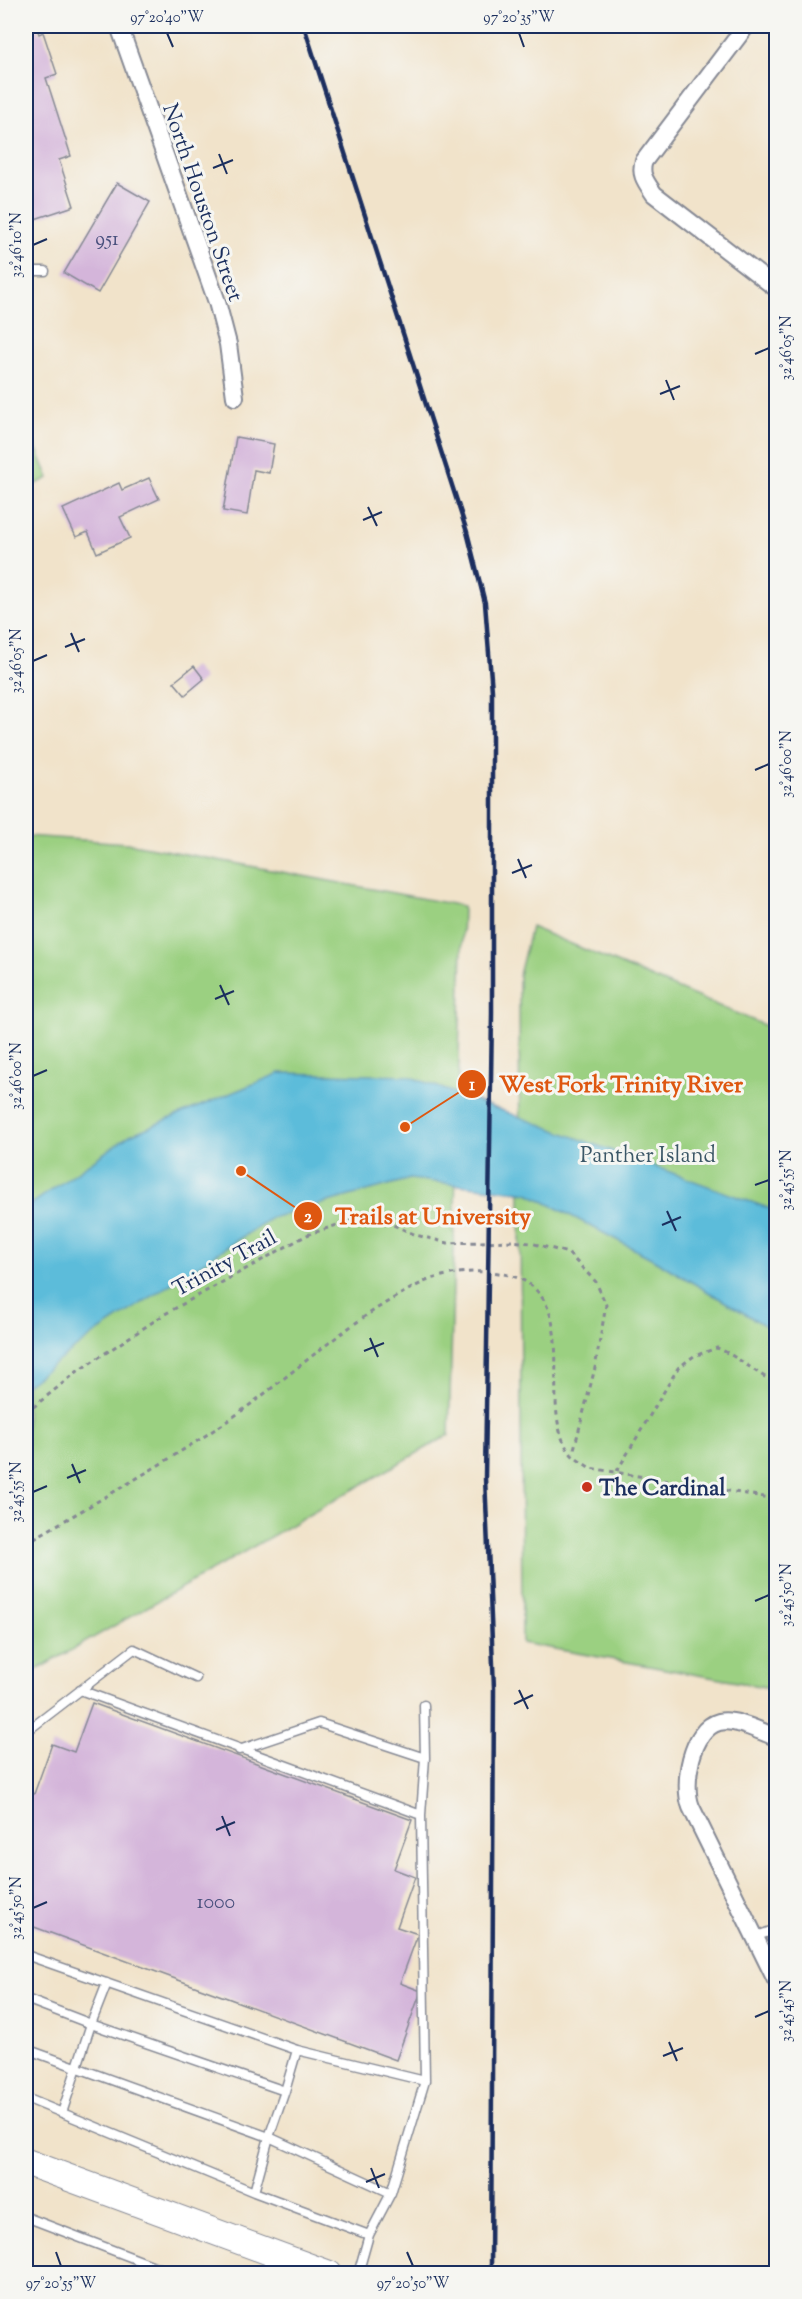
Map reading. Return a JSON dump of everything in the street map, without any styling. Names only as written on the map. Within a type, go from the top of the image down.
[{"type":"main road","points":[[26,2162],[329,2274]]},
{"type":"street","name":"North Houston Street","points":[[119,26],[217,302],[228,345],[235,397]]},
{"type":"street","points":[[746,26],[640,169],[644,180],[654,194],[777,288]]},
{"type":"street","points":[[777,1737],[730,1722],[720,1722],[710,1726],[697,1742],[686,1787],[691,1807],[777,1980]]},
{"type":"lane","points":[[26,272],[45,271]]},
{"type":"lane","points":[[26,1732],[134,1649],[196,1678]]},
{"type":"lane","points":[[80,1690],[421,1815]]},
{"type":"lane","points":[[358,2274],[369,2235],[391,2193],[425,2081],[421,1815],[424,1705]]},
{"type":"lane","points":[[239,1750],[319,1723],[424,1758]]},
{"type":"lane","points":[[755,1937],[777,1929]]},
{"type":"lane","points":[[26,1955],[297,2050],[425,2081]]},
{"type":"lane","points":[[62,2113],[107,1983]]},
{"type":"lane","points":[[26,1999],[91,2024],[285,2091]]},
{"type":"lane","points":[[26,2049],[269,2137],[391,2193]]},
{"type":"lane","points":[[254,2192],[297,2050]]},
{"type":"lane","points":[[26,2098],[254,2192],[369,2235]]},
{"type":"lane","points":[[26,2217],[175,2274]]},
{"type":"path","name":"Trinity Trail","points":[[26,1413],[78,1371],[165,1314],[307,1235],[355,1219],[391,1224],[416,1235],[448,1243],[512,1241],[531,1243],[568,1253],[596,1282],[606,1305],[595,1368],[572,1454]]},
{"type":"path","points":[[26,1543],[220,1426],[274,1387],[322,1346],[377,1311],[425,1282],[453,1273],[496,1272],[528,1282],[546,1299],[556,1357],[558,1412],[563,1438],[572,1454],[590,1468],[777,1499]]},
{"type":"path","points":[[617,1471],[678,1368],[694,1356],[717,1348],[736,1356],[763,1377],[777,1383]]},
{"type":"green space","points":[[26,424],[49,478],[26,489]]},
{"type":"green space","points":[[26,836],[127,843],[463,906],[449,1435],[26,1676]]},
{"type":"green space","name":"Panther Island","points":[[531,927],[776,1030],[776,1689],[522,1643],[519,975]]},
{"type":"water","points":[[280,1073],[408,1076],[776,1211],[776,1332],[651,1258],[528,1193],[410,1179],[271,1218],[96,1333],[26,1385],[26,1208],[130,1135]]},
{"type":"building","points":[[26,26],[36,26],[39,34],[43,32],[57,74],[46,78],[71,156],[59,160],[74,206],[26,222]]},
{"type":"building","points":[[117,183],[150,202],[98,293],[64,273]]},
{"type":"building","points":[[236,437],[274,444],[269,473],[254,470],[247,515],[223,511]]},
{"type":"building","points":[[149,478],[159,499],[120,517],[130,538],[97,553],[88,532],[76,537],[63,509],[119,483],[122,490]]},
{"type":"building","points":[[194,666],[204,679],[185,695],[174,682]]},
{"type":"building","points":[[92,1703],[412,1820],[394,1869],[415,1877],[397,1927],[418,1934],[400,1983],[421,1991],[396,2060],[26,1924],[26,1791],[34,1794],[52,1744],[74,1752]]},
{"type":"railway","points":[[304,26],[467,532],[485,603],[492,691],[492,1013],[485,1478],[494,1688],[491,2274]]},
{"type":"place","name":"West Fork Trinity River","points":[[405,1127]]},
{"type":"place","name":"Trails at University","points":[[241,1171]]},
{"type":"place","name":"The Cardinal","points":[[587,1487]]}]
